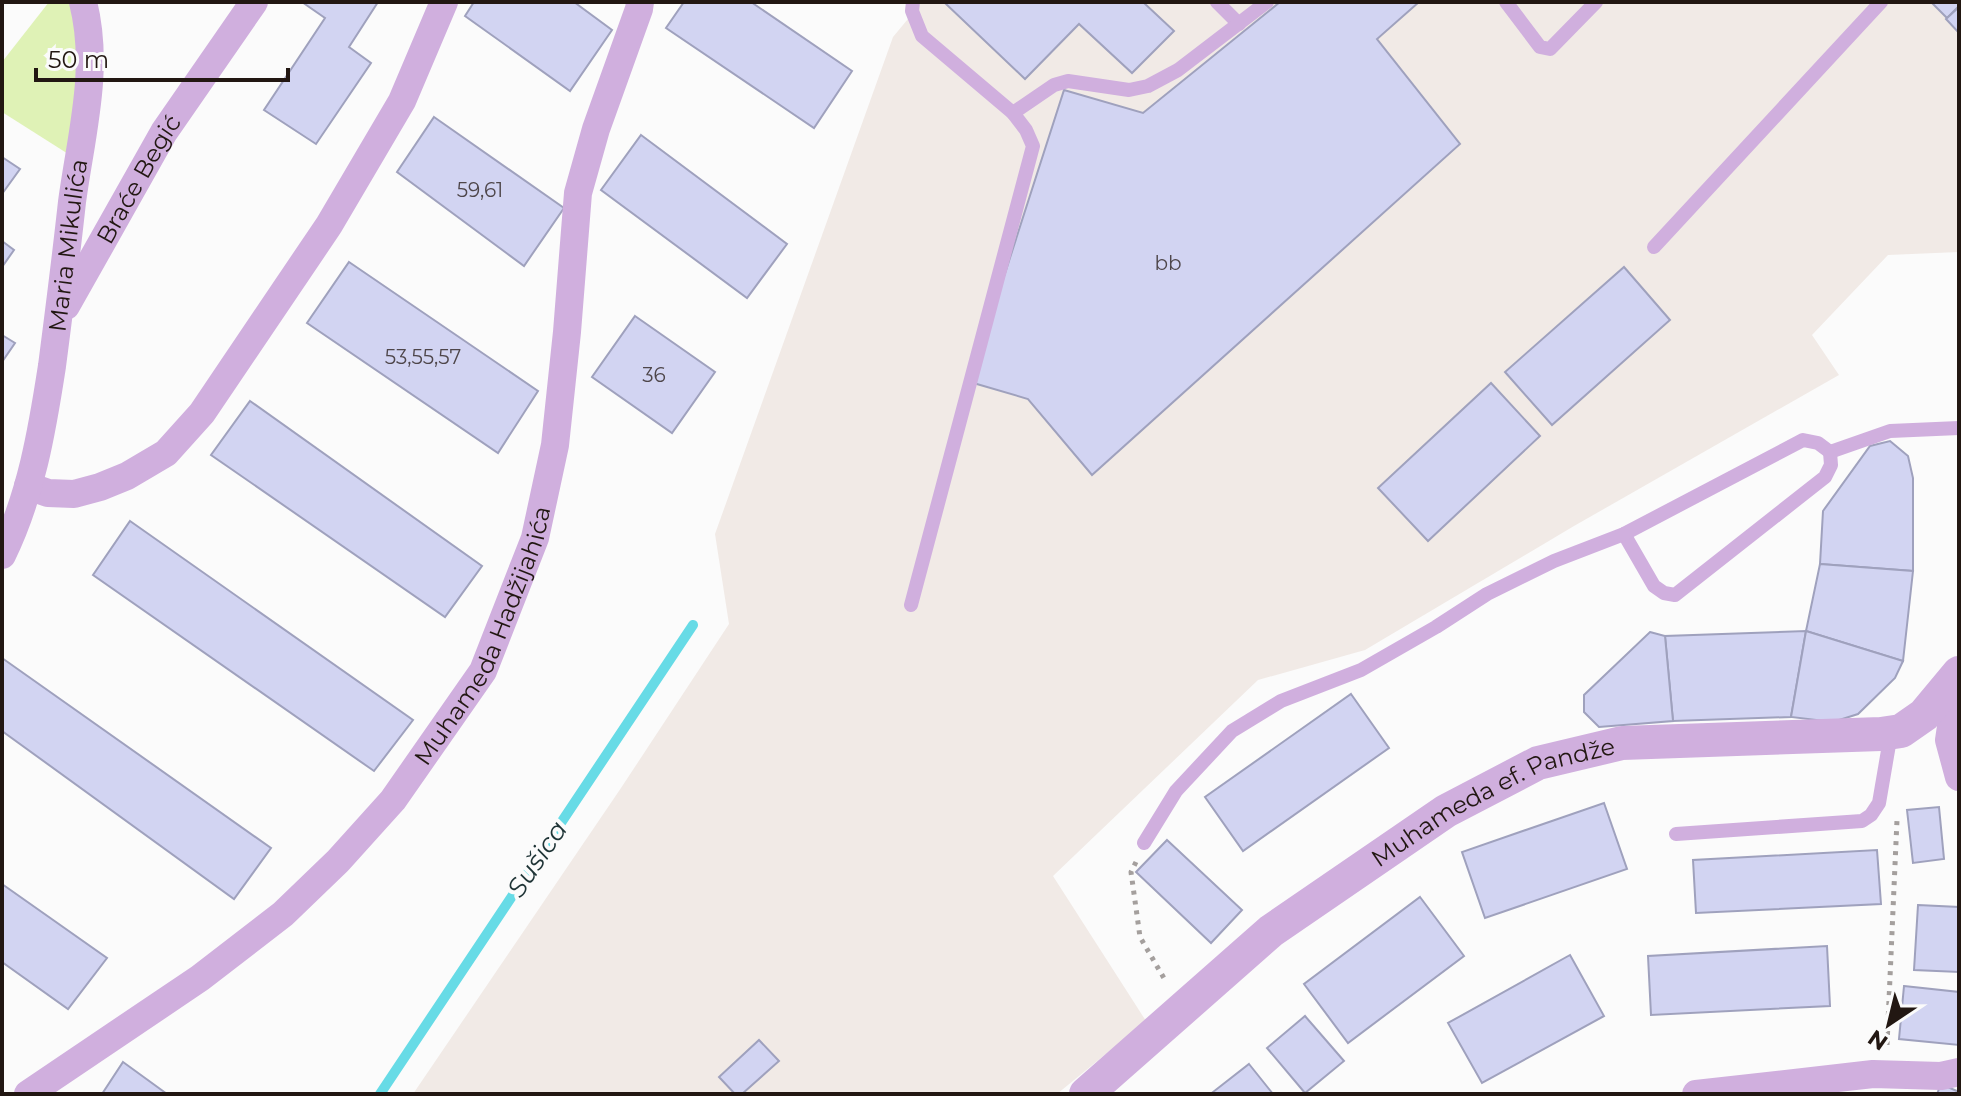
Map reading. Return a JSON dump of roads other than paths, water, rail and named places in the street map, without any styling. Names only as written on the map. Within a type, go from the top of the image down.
[{"type":"street","name":"Maria Mikulića","points":[[2,555],[28,486],[43,428],[90,85],[90,32],[83,2]]},
{"type":"street","name":"Braće Begić","points":[[58,321],[164,132],[254,2]]},
{"type":"street","points":[[28,486],[48,493],[74,494],[127,476],[166,453],[202,413],[329,225],[394,115],[444,2]]},
{"type":"street","name":"Muhameda Hadžijahića","points":[[28,1094],[200,978],[283,914],[338,861],[393,800],[483,671],[535,538],[555,445],[578,193],[596,129],[640,2]]},
{"type":"street","name":"Muhameda ef. Pandže","points":[[1086,1094],[1271,931],[1446,811],[1538,763],[1622,743],[1901,731],[1924,715],[1959,673]]},
{"type":"street","name":"Muhameda ef. Pandže","points":[[1959,673],[1954,741],[1959,777]]},
{"type":"street","points":[[1696,1094],[1873,1074],[1941,1076],[1959,1072]]},
{"type":"lane","points":[[911,605],[1033,146],[1013,113],[922,36],[912,11],[913,2]]},
{"type":"lane","points":[[1217,2],[1239,24]]},
{"type":"lane","points":[[1013,113],[1054,85],[1068,81],[1129,90],[1148,86],[1178,70],[1267,2]]},
{"type":"lane","points":[[1506,2],[1540,47],[1550,49],[1596,2]]},
{"type":"lane","points":[[1654,247],[1881,2]]},
{"type":"lane","points":[[1830,452],[1890,431],[1959,428]]},
{"type":"lane","points":[[1144,843],[1176,791],[1232,731],[1281,701],[1361,670],[1487,594],[1554,561],[1624,534],[1803,440],[1818,443],[1830,452],[1831,465],[1825,477],[1675,595],[1664,593],[1654,586],[1624,534]]},
{"type":"lane","points":[[1676,834],[1862,821],[1871,815],[1879,803],[1891,733]]},
{"type":"waterway","name":"Sušica","points":[[380,1094],[693,625]]}]
